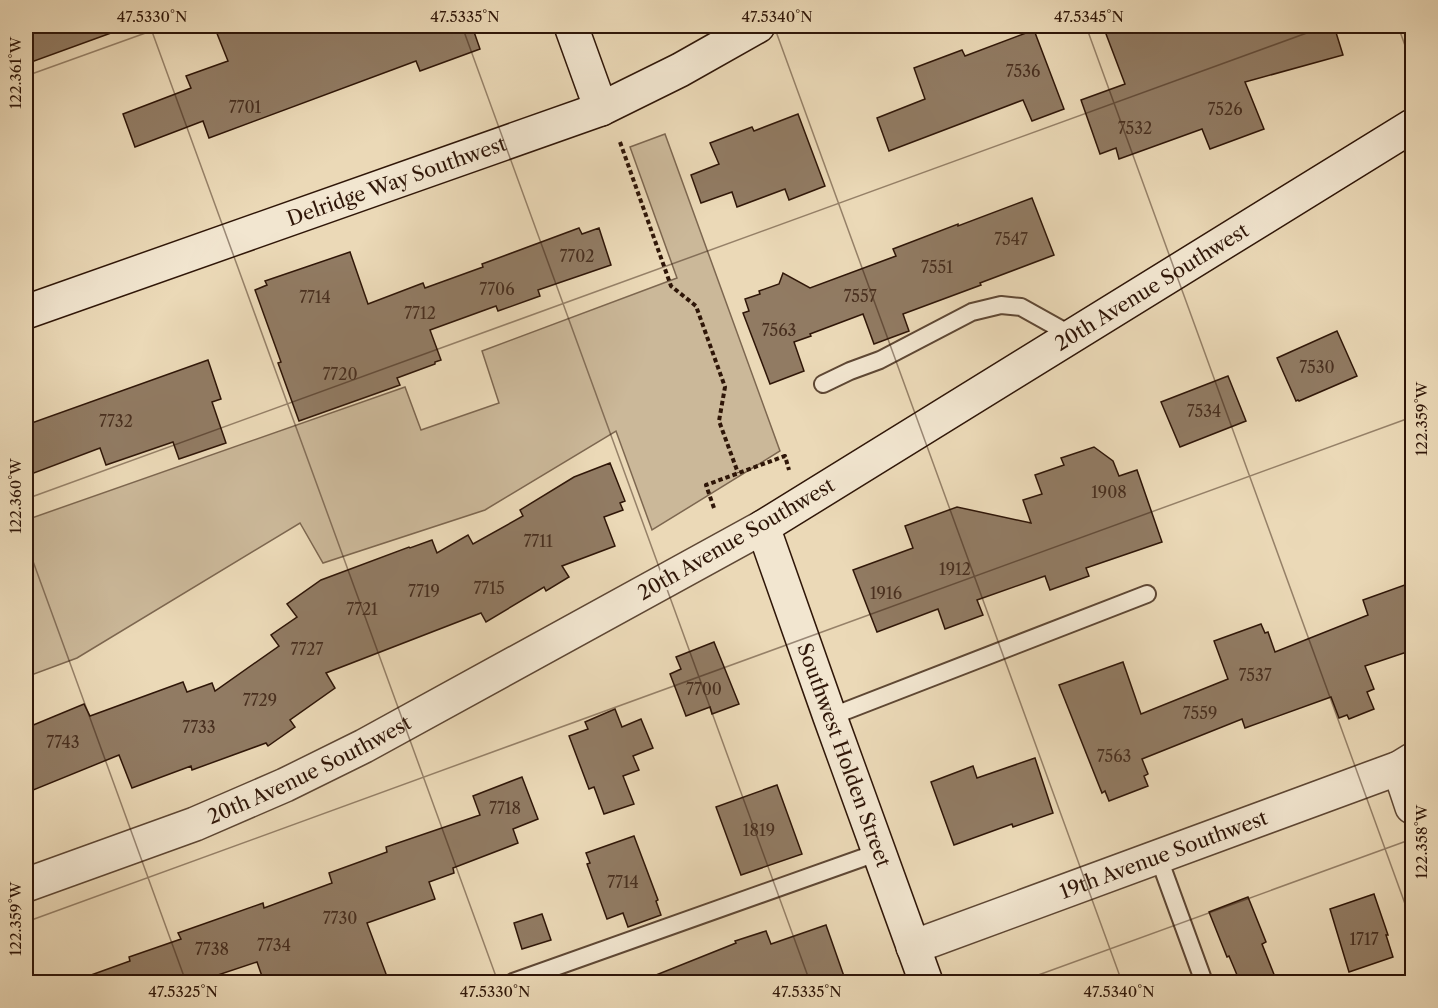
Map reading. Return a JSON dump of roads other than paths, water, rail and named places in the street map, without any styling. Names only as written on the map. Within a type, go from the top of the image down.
[{"type":"street","points":[[571,26],[601,109]]},
{"type":"street","name":"Delridge Way Southwest","points":[[26,312],[601,109],[680,70],[758,26]]},
{"type":"street","name":"20th Avenue Southwest","points":[[26,885],[195,824],[285,785],[364,746],[763,527],[1413,126]]},
{"type":"street","name":"Southwest Holden Street","points":[[763,527],[926,982]]},
{"type":"street","points":[[1406,764],[1413,807]]},
{"type":"street","name":"19th Avenue Southwest","points":[[913,947],[1406,764]]},
{"type":"lane","points":[[823,384],[880,360],[972,312],[1001,305],[1021,307],[1073,336]]},
{"type":"lane","points":[[830,717],[1147,594]]},
{"type":"lane","points":[[513,982],[879,852]]},
{"type":"lane","points":[[1158,856],[1204,982]]}]
